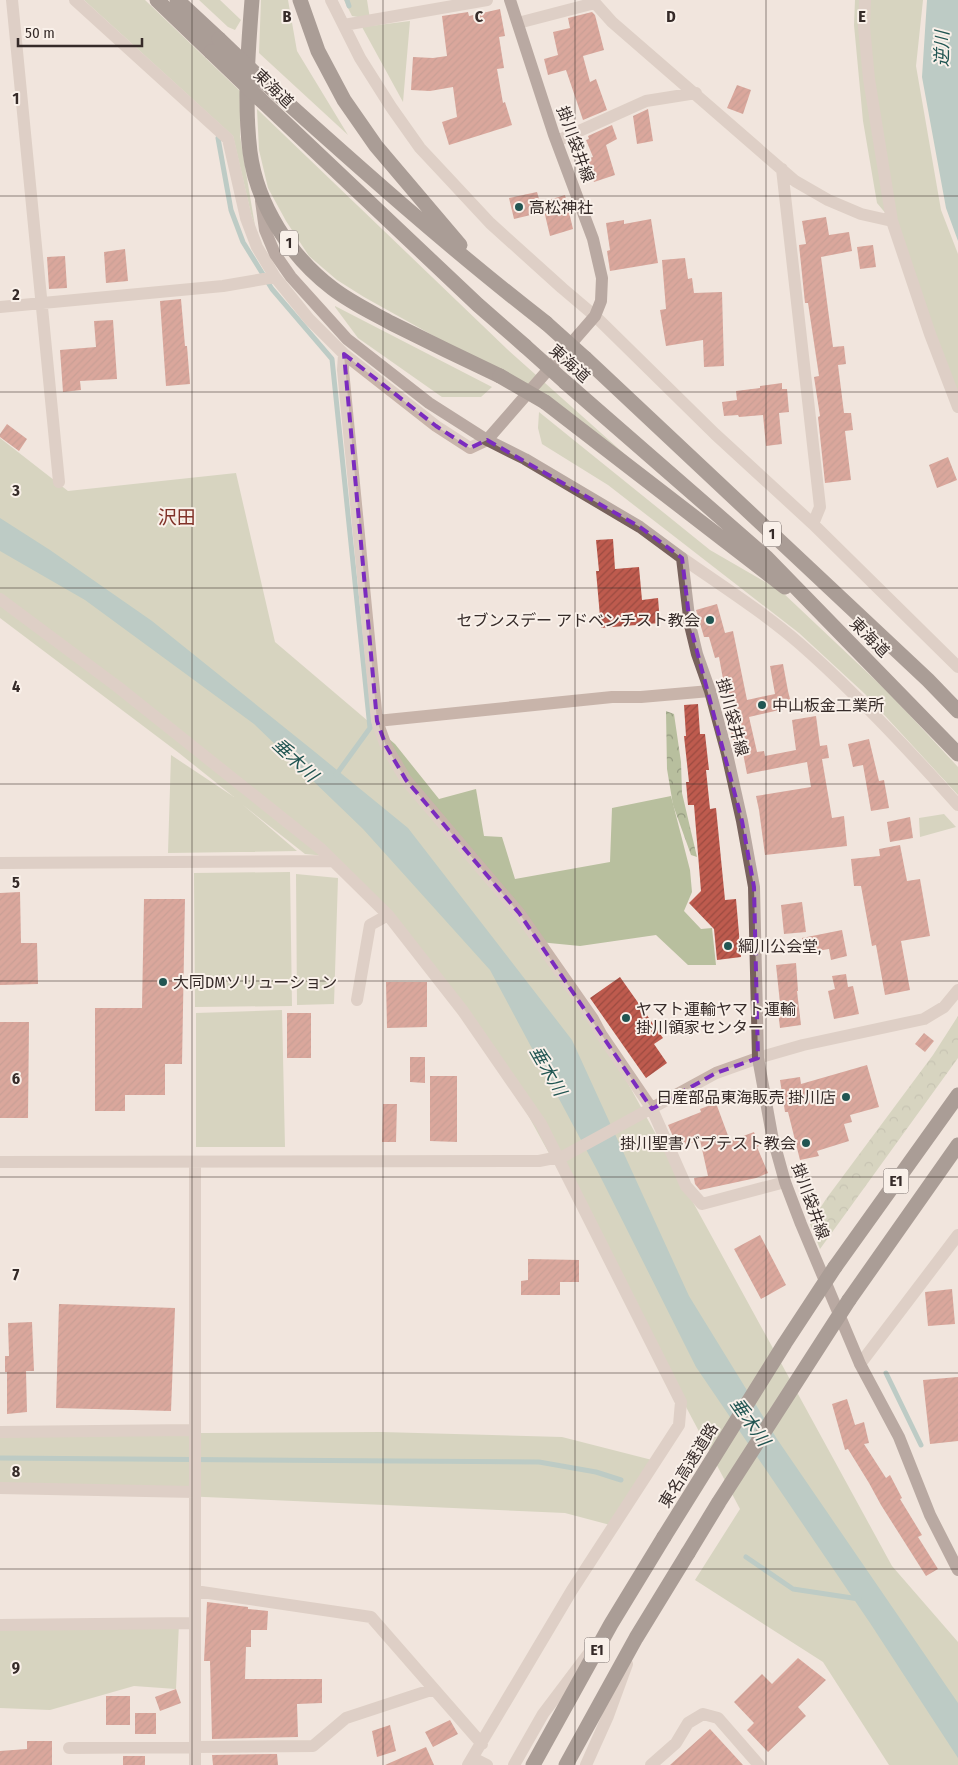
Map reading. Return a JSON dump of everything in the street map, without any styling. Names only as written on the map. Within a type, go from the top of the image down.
[{"type":"highway","name":"東海道","points":[[157,0],[263,81],[369,177],[585,358],[958,711]]},
{"type":"highway","name":"東海道","points":[[177,0],[260,99],[471,298],[767,558],[958,754]]},
{"type":"highway","name":"1","points":[[252,0],[247,55],[250,153],[260,191],[277,226],[303,262],[332,288],[362,308],[500,376],[545,402],[759,568],[818,611]]},
{"type":"highway","name":"1","points":[[300,0],[318,51],[344,100],[376,146],[488,278]]},
{"type":"highway","name":"東名高速道路","points":[[533,1765],[611,1624],[785,1343],[835,1267],[958,1095]]},
{"type":"highway","name":"E1","points":[[566,1765],[636,1638],[734,1478],[848,1300],[958,1145]]},
{"type":"main road","name":"掛川袋井線","points":[[487,440],[595,316],[601,302],[602,278],[592,239],[510,0]]},
{"type":"main road","points":[[260,191],[265,230],[275,254],[291,277],[347,339],[429,403],[487,440],[525,459],[640,527],[682,558]]},
{"type":"main road","name":"掛川袋井線","points":[[682,558],[690,625],[697,654],[710,691],[738,802],[754,887],[758,1058],[772,1135],[785,1182],[801,1224],[860,1364],[899,1437],[930,1515],[958,1570]]},
{"type":"street","points":[[12,0],[59,482]]},
{"type":"street","points":[[75,0],[228,139],[246,218],[257,247],[275,278],[308,319],[344,354],[436,426],[470,448],[487,440]]},
{"type":"street","points":[[331,0],[365,66],[420,148],[490,223],[595,316],[715,434],[814,524],[958,667]]},
{"type":"street","points":[[344,25],[487,0]]},
{"type":"street","points":[[865,0],[864,27],[869,79],[892,221],[930,334],[958,407]]},
{"type":"street","points":[[518,23],[595,3],[612,22],[796,181],[828,200],[862,214],[892,221]]},
{"type":"street","points":[[557,141],[646,101],[696,93]]},
{"type":"street","points":[[782,169],[820,507],[814,524]]},
{"type":"street","points":[[0,307],[223,286],[275,278]]},
{"type":"street","points":[[344,354],[343,370],[377,721],[386,746],[406,780],[519,913],[592,1018],[652,1109],[686,1186],[702,1204],[785,1182]]},
{"type":"street","points":[[682,558],[800,644],[881,720],[958,804]]},
{"type":"street","points":[[0,599],[118,687],[313,843],[388,915],[463,1011],[541,1124],[561,1157],[681,1402],[679,1425],[572,1590],[482,1744],[470,1761],[486,1765]]},
{"type":"street","points":[[377,721],[612,697],[641,697],[710,691]]},
{"type":"street","points":[[0,863],[333,861]]},
{"type":"street","points":[[357,1000],[370,926],[388,915]]},
{"type":"street","points":[[0,1162],[539,1161],[561,1157],[640,1116],[716,1073],[803,1045],[924,1019],[944,1007],[958,990]]},
{"type":"street","points":[[195,1162],[195,1765]]},
{"type":"street","points":[[860,1364],[958,1236]]},
{"type":"street","points":[[0,1432],[195,1430]]},
{"type":"street","points":[[0,1488],[195,1488]]},
{"type":"street","points":[[195,1591],[370,1617],[482,1744]]},
{"type":"street","points":[[0,1625],[195,1623]]},
{"type":"street","points":[[514,1765],[543,1714],[611,1624]]},
{"type":"street","points":[[586,1765],[608,1716],[636,1638]]},
{"type":"street","points":[[69,1748],[313,1746],[346,1718],[434,1689]]},
{"type":"street","points":[[651,1765],[676,1743],[688,1723],[703,1714],[718,1718],[758,1765]]},
{"type":"highlighted area","points":[[344,354],[436,426],[470,448],[487,440],[640,527],[682,558],[690,625],[742,821],[754,887],[758,1058],[716,1073],[652,1109],[519,913],[406,780],[386,746],[377,721]]},
{"type":"green space","points":[[84,0],[145,0],[240,91],[240,136],[255,226],[233,136]]},
{"type":"green space","points":[[199,0],[220,0],[241,20],[235,30],[228,27]]},
{"type":"green space","points":[[261,0],[288,0],[297,51],[348,135],[259,53]]},
{"type":"green space","points":[[344,0],[367,0],[370,19],[352,16]]},
{"type":"green space","points":[[855,0],[923,0],[916,66],[941,210],[958,254],[958,403],[892,221],[877,203],[863,121],[854,25]]},
{"type":"green space","points":[[410,21],[403,102],[362,27]]},
{"type":"green space","points":[[257,109],[507,349],[656,482],[459,350],[337,280],[309,256],[286,221],[268,188],[259,150]]},
{"type":"green space","points":[[335,307],[492,387],[481,397],[442,397],[358,338]]},
{"type":"green space","points":[[539,412],[710,550],[781,591],[889,693],[958,767],[958,795],[865,694],[799,633],[608,485],[542,444],[538,428]]},
{"type":"green space","points":[[0,438],[68,491],[236,473],[275,642],[395,744],[439,799],[476,789],[484,836],[502,837],[515,879],[610,862],[612,808],[671,796],[690,870],[692,892],[684,911],[701,929],[712,928],[716,965],[688,965],[656,935],[580,946],[539,942],[601,1034],[892,1566],[958,1642],[958,1765],[889,1765],[823,1662],[695,1580],[740,1509],[621,1284],[501,1066],[336,857],[305,854],[243,805],[297,851],[168,853],[171,755],[234,797],[179,753],[0,618]]},
{"type":"green space","points":[[666,711],[674,714],[681,762],[682,793],[697,857],[691,855],[673,805],[667,769]]},
{"type":"green space","points":[[944,814],[956,827],[920,837],[919,818]]},
{"type":"green space","points":[[290,872],[292,1006],[195,1007],[194,873]]},
{"type":"green space","points":[[296,874],[338,878],[334,1004],[297,1005]]},
{"type":"green space","points":[[282,1010],[285,1147],[196,1147],[196,1013]]},
{"type":"green space","points":[[958,1016],[958,1058],[820,1249],[810,1224],[826,1199],[933,1055]]},
{"type":"green space","points":[[381,1432],[562,1437],[656,1461],[614,1526],[565,1513],[0,1488],[0,1434]]},
{"type":"green space","points":[[179,1623],[176,1689],[134,1686],[50,1710],[0,1708],[0,1626]]},
{"type":"water","name":"逆川","points":[[927,0],[958,0],[958,241],[946,208],[922,77]]},
{"type":"water","name":"垂木川","points":[[0,518],[50,550],[152,621],[408,828],[572,1040],[689,1296],[777,1439],[958,1703],[958,1758],[870,1623],[696,1367],[596,1168],[490,970],[363,829],[254,724],[85,600],[0,551]]},
{"type":"building","points":[[500,9],[505,36],[499,37],[504,68],[497,69],[503,103],[505,102],[512,125],[449,145],[442,122],[457,117],[453,87],[430,91],[411,90],[413,57],[433,58],[447,56],[442,16],[468,12],[469,16]]},
{"type":"building","points":[[592,12],[595,15],[604,50],[583,56],[590,82],[596,79],[607,110],[583,120],[566,70],[548,75],[544,59],[558,55],[553,32],[570,28],[568,18]]},
{"type":"building","points":[[737,85],[751,90],[743,114],[727,108]]},
{"type":"building","points":[[648,109],[653,141],[637,144],[633,116]]},
{"type":"building","points":[[612,125],[617,139],[606,145],[615,175],[594,182],[586,159],[593,157],[586,140],[589,139],[588,136]]},
{"type":"building","points":[[537,192],[543,212],[514,219],[509,198]]},
{"type":"building","points":[[565,195],[573,229],[550,236],[542,202]]},
{"type":"building","points":[[826,217],[829,235],[849,232],[852,251],[821,257],[833,347],[844,346],[846,364],[838,365],[844,413],[851,413],[853,430],[845,431],[851,480],[825,483],[818,417],[820,416],[814,377],[819,376],[808,303],[805,303],[799,245],[806,244],[802,221]]},
{"type":"building","points":[[651,219],[658,263],[610,271],[607,251],[610,250],[606,223],[624,220],[624,224]]},
{"type":"building","points":[[873,245],[876,267],[860,269],[857,247]]},
{"type":"building","points":[[125,249],[128,281],[106,283],[104,252]]},
{"type":"building","points":[[65,256],[67,288],[49,289],[47,257]]},
{"type":"building","points":[[685,258],[688,279],[692,278],[694,293],[722,292],[724,366],[704,367],[703,340],[666,346],[660,310],[666,309],[662,260]]},
{"type":"building","points":[[181,299],[190,384],[166,386],[160,301]]},
{"type":"building","points":[[113,320],[117,379],[80,381],[81,390],[63,392],[60,350],[96,347],[94,321]]},
{"type":"building","points":[[782,383],[782,389],[787,389],[789,412],[779,413],[782,444],[766,446],[763,415],[724,416],[722,402],[737,400],[736,391]]},
{"type":"building","points":[[7,424],[27,439],[19,451],[0,437]]},
{"type":"building","points":[[948,457],[957,480],[937,488],[929,465]]},
{"type":"building","points":[[613,539],[615,569],[639,567],[642,600],[658,598],[660,623],[601,628],[596,571],[599,571],[596,540]]},
{"type":"building","points":[[717,604],[725,633],[733,631],[747,700],[775,694],[770,666],[783,664],[792,707],[749,717],[757,752],[764,751],[765,756],[796,750],[792,720],[816,716],[820,746],[827,745],[829,758],[822,759],[832,818],[844,816],[847,846],[765,855],[756,796],[811,787],[807,762],[747,774],[742,748],[735,750],[730,727],[736,726],[728,690],[725,690],[719,657],[715,658],[709,637],[704,637],[696,610]]},
{"type":"building","points":[[698,704],[700,734],[705,734],[709,770],[706,770],[710,809],[716,808],[725,900],[736,899],[741,957],[717,960],[714,929],[689,903],[701,891],[694,805],[688,805],[686,782],[689,782],[684,736],[686,736],[684,705]]},
{"type":"building","points":[[869,739],[879,781],[884,780],[889,808],[871,811],[863,765],[853,767],[848,744]]},
{"type":"building","points":[[910,817],[913,838],[890,842],[887,822]]},
{"type":"building","points":[[900,845],[907,881],[920,879],[930,936],[901,941],[910,990],[885,995],[876,945],[872,946],[861,886],[854,886],[851,859],[880,856],[879,849]]},
{"type":"building","points":[[20,892],[21,943],[37,943],[38,984],[0,985],[0,893]]},
{"type":"building","name":"大同DMソリューション","points":[[144,899],[185,899],[182,1064],[165,1064],[165,1095],[125,1095],[125,1111],[95,1111],[95,1008],[142,1008]]},
{"type":"building","points":[[802,902],[806,932],[784,934],[781,905]]},
{"type":"building","points":[[842,930],[847,956],[831,960],[829,949],[805,953],[802,938]]},
{"type":"building","points":[[796,963],[801,1025],[780,1028],[777,1003],[780,1003],[776,965]]},
{"type":"building","points":[[846,974],[848,987],[853,986],[859,1014],[834,1019],[828,991],[835,989],[832,976]]},
{"type":"building","name":"ヤマト運輸ヤマト運輸 掛川領家センター","points":[[620,977],[663,1038],[654,1044],[667,1063],[646,1078],[590,998]]},
{"type":"building","points":[[386,982],[427,982],[427,1027],[387,1028]]},
{"type":"building","points":[[287,1013],[311,1013],[311,1058],[287,1058]]},
{"type":"building","points":[[0,1022],[29,1022],[28,1118],[0,1118]]},
{"type":"building","points":[[924,1033],[934,1041],[925,1052],[915,1044]]},
{"type":"building","points":[[410,1057],[425,1057],[425,1083],[410,1082]]},
{"type":"building","points":[[867,1065],[879,1107],[850,1115],[852,1122],[844,1124],[849,1141],[817,1151],[819,1156],[800,1160],[788,1112],[785,1112],[780,1080],[800,1077],[801,1084]]},
{"type":"building","points":[[430,1076],[457,1076],[457,1142],[430,1141]]},
{"type":"building","points":[[716,1103],[730,1141],[754,1132],[759,1146],[757,1147],[768,1173],[756,1178],[700,1190],[695,1184],[694,1178],[708,1176],[700,1140],[678,1148],[668,1125],[701,1112],[700,1109]]},
{"type":"building","points":[[383,1104],[397,1104],[396,1142],[382,1142]]},
{"type":"building","points":[[760,1235],[786,1285],[761,1299],[734,1249]]},
{"type":"building","points":[[528,1259],[579,1260],[579,1282],[560,1282],[560,1295],[521,1295],[521,1281],[528,1280]]},
{"type":"building","points":[[952,1289],[955,1324],[928,1326],[925,1292]]},
{"type":"building","points":[[59,1304],[175,1308],[171,1411],[56,1408]]},
{"type":"building","points":[[32,1322],[34,1371],[26,1371],[27,1412],[7,1414],[5,1356],[9,1356],[8,1323]]},
{"type":"building","points":[[958,1377],[958,1441],[930,1444],[923,1380]]},
{"type":"building","points":[[847,1399],[855,1425],[864,1422],[869,1443],[864,1444],[886,1478],[890,1475],[902,1498],[900,1499],[922,1535],[918,1537],[938,1569],[926,1576],[848,1449],[845,1450],[832,1404]]},
{"type":"building","points":[[207,1602],[268,1611],[267,1630],[251,1630],[251,1647],[246,1647],[245,1679],[322,1679],[322,1703],[297,1704],[298,1737],[212,1739],[210,1661],[204,1661]]},
{"type":"building","points":[[798,1658],[826,1680],[798,1707],[806,1716],[768,1752],[747,1730],[754,1723],[734,1702],[762,1674],[772,1684]]},
{"type":"building","points":[[176,1689],[181,1703],[160,1711],[155,1697]]},
{"type":"building","points":[[106,1696],[130,1696],[130,1725],[106,1725]]},
{"type":"building","points":[[135,1713],[156,1713],[156,1734],[135,1734]]},
{"type":"building","points":[[450,1720],[458,1734],[433,1747],[425,1732]]},
{"type":"building","points":[[390,1725],[396,1751],[377,1757],[372,1731]]},
{"type":"building","points":[[710,1729],[743,1765],[670,1765]]},
{"type":"building","points":[[27,1741],[52,1741],[52,1765],[0,1765],[0,1751],[27,1749]]},
{"type":"building","points":[[426,1747],[434,1765],[385,1765]]},
{"type":"building","points":[[277,1754],[278,1765],[213,1765],[212,1755]]},
{"type":"building","points":[[123,1756],[145,1756],[145,1765],[123,1765]]},
{"type":"waterway","points":[[347,0],[349,6]]},
{"type":"waterway","points":[[218,138],[231,210],[243,242],[272,289],[332,359],[370,728],[336,775]]},
{"type":"waterway","points":[[886,1373],[921,1445]]},
{"type":"waterway","points":[[0,1458],[539,1462],[596,1472],[621,1480]]},
{"type":"waterway","points":[[746,1557],[793,1589],[859,1599]]},
{"type":"place","name":"高松神社","points":[[519,207]]},
{"type":"place","name":"セブンスデー アドベンチスト教会","points":[[710,620]]},
{"type":"place","name":"中山板金工業所","points":[[762,705]]},
{"type":"place","name":"綱川公会堂,","points":[[728,946]]},
{"type":"place","name":"大同DMソリューション","points":[[163,982]]},
{"type":"place","name":"ヤマト運輸ヤマト運輸 掛川領家センター","points":[[626,1018]]},
{"type":"place","name":"日産部品東海販売 掛川店","points":[[846,1097]]},
{"type":"place","name":"掛川聖書バプテスト教会","points":[[806,1143]]},
{"type":"district","name":"沢田","points":[[177,517]]}]
